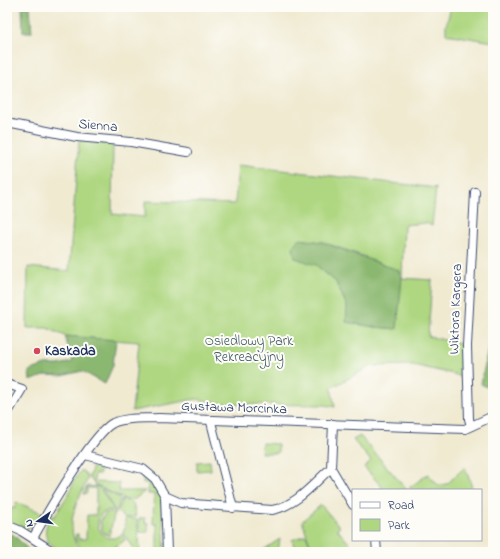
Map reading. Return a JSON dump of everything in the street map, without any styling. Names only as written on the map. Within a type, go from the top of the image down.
[{"type":"street","name":"Sienna","points":[[7,123],[77,137],[131,142],[188,152]]},
{"type":"street","name":"Wiktora Kargera","points":[[471,426],[468,413],[467,346],[475,192]]},
{"type":"street","points":[[7,384],[22,389],[10,409]]},
{"type":"street","name":"Gustawa Morcinka","points":[[33,538],[85,455],[103,430],[113,423],[126,420],[158,418],[211,422],[333,424],[465,429],[493,416]]},
{"type":"street","points":[[211,422],[233,508]]},
{"type":"street","points":[[333,424],[331,468],[352,503]]},
{"type":"street","points":[[85,455],[143,469],[154,479],[165,496],[167,552]]},
{"type":"street","points":[[165,496],[181,503],[272,510],[282,508],[294,502],[331,468]]},
{"type":"street","points":[[7,525],[33,538],[54,552]]},
{"type":"street","points":[[376,541],[377,552]]},
{"type":"green space","points":[[22,7],[30,7],[32,32],[23,32]]},
{"type":"green space","points":[[451,7],[493,7],[493,42],[446,34],[446,26]]},
{"type":"green space","name":"Osiedlowy Park Rekreacyjny","points":[[79,140],[113,144],[112,214],[145,217],[145,201],[235,204],[238,165],[436,188],[432,226],[426,223],[404,225],[402,278],[432,280],[428,336],[464,345],[466,377],[413,365],[371,366],[331,388],[335,407],[325,405],[225,404],[196,399],[132,411],[139,342],[65,336],[47,328],[27,328],[28,267],[69,271]],"holes":[[[298,239],[322,242],[366,257],[397,329],[374,327],[347,322],[347,306],[336,282],[316,265]]]},
{"type":"green space","points":[[298,239],[322,242],[398,270],[402,278],[397,329],[346,322],[347,306],[336,282],[316,265],[295,258],[293,248]]},
{"type":"green space","points":[[65,336],[116,340],[113,365],[105,384],[82,371],[62,376],[46,375],[30,381],[29,371],[45,365],[58,365],[72,362]]},
{"type":"green space","points":[[493,344],[493,386],[489,388],[481,384],[488,348]]},
{"type":"green space","points":[[360,436],[406,489],[381,489],[382,487],[364,467],[371,461],[353,440]]},
{"type":"green space","points":[[262,443],[278,444],[278,453],[261,453]]},
{"type":"green space","points":[[210,461],[211,470],[197,471],[197,462]]},
{"type":"green space","points":[[94,463],[100,464],[100,474],[95,474],[94,482],[119,483],[119,491],[145,491],[135,499],[127,500],[95,485],[89,477]]},
{"type":"green space","points":[[465,467],[473,489],[409,488],[428,474],[438,485],[447,484]]},
{"type":"green space","points":[[81,470],[88,478],[76,506],[72,523],[72,532],[80,552],[72,552],[57,548],[47,540],[46,526],[50,517],[55,516]]},
{"type":"green space","points":[[143,475],[148,475],[161,494],[165,546],[159,552],[157,552],[157,524],[153,524],[154,494],[148,494],[148,483],[143,483]]},
{"type":"green space","points":[[87,486],[99,487],[114,510],[105,512],[100,516],[98,522],[102,534],[107,537],[114,538],[122,534],[125,540],[108,552],[83,552],[75,539],[76,534],[78,534],[78,539],[86,539],[87,515],[96,515],[96,488],[87,488],[87,493],[83,494]]},
{"type":"green space","points":[[102,489],[120,498],[117,511],[115,511]]},
{"type":"green space","points":[[122,499],[133,503],[136,516],[124,518],[118,512]]},
{"type":"green space","points":[[16,502],[40,512],[42,518],[39,523],[27,528],[12,522],[8,517],[7,508],[11,509],[15,507]]},
{"type":"green space","points":[[321,505],[340,527],[337,529],[354,549],[351,552],[313,552],[302,521]]},
{"type":"green space","points":[[115,512],[109,536],[102,531],[100,521],[106,513]]},
{"type":"green space","points":[[125,518],[137,519],[140,552],[135,552],[123,533]]},
{"type":"green space","points":[[139,518],[145,518],[145,523],[148,523],[148,532],[139,532]]},
{"type":"green space","points":[[7,533],[14,535],[31,552],[7,552]]},
{"type":"green space","points":[[306,535],[313,552],[296,552],[292,540]]},
{"type":"green space","points":[[280,539],[278,552],[260,552]]},
{"type":"place","name":"Kaskada","points":[[37,351]]}]
